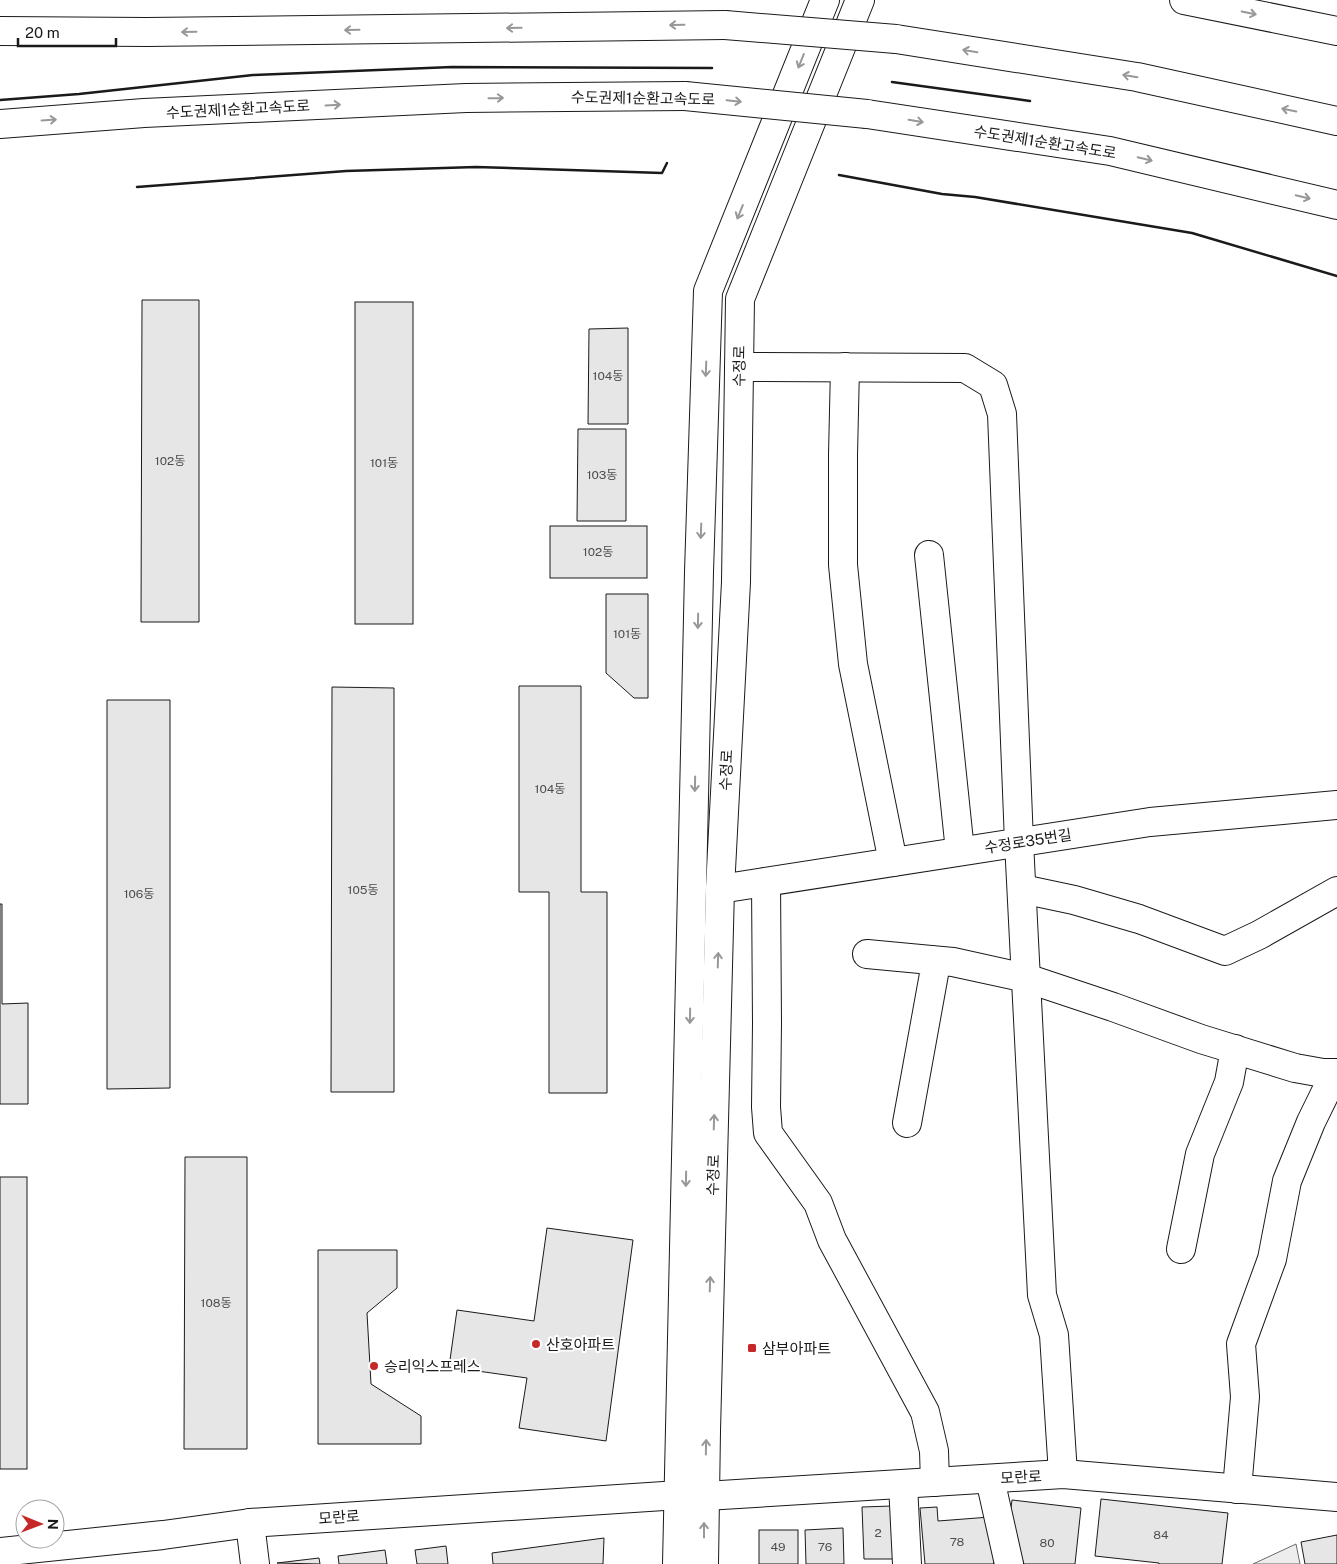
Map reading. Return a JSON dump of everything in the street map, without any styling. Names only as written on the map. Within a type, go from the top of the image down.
[{"type":"main road","name":"수정로","points":[[704,1564],[692,1495],[699,582],[708,291],[825,0]]},
{"type":"main road","name":"수정로","points":[[678,1564],[692,1495],[736,582],[740,299],[860,0]]},
{"type":"main road","points":[[1184,0],[1221,6],[1337,32]]},
{"type":"main road","points":[[0,31],[147,32],[726,25],[896,39],[1137,77],[1337,121]]},
{"type":"main road","name":"수도권제1순환고속도로","points":[[0,124],[144,113],[456,99],[685,96],[868,114],[1110,151],[1337,205]]},
{"type":"main road","points":[[739,367],[965,368],[993,385],[1002,414],[1026,978],[1042,1295],[1054,1335],[1063,1474]]},
{"type":"main road","points":[[845,367],[842,455],[844,575],[853,664],[893,862]]},
{"type":"main road","points":[[929,555],[960,851]]},
{"type":"main road","name":"수정로35번길","points":[[720,888],[1150,822],[1337,805]]},
{"type":"main road","points":[[766,882],[766,1107],[768,1133],[818,1204],[832,1240],[925,1412],[934,1451],[935,1482]]},
{"type":"main road","points":[[1022,889],[1074,900],[1139,919],[1224,951],[1259,935],[1337,891]]},
{"type":"main road","points":[[867,954],[953,962],[1026,978],[1201,1039],[1295,1068],[1323,1073],[1336,1073],[1312,1122],[1287,1181],[1272,1259],[1242,1344],[1245,1397],[1237,1488]]},
{"type":"main road","points":[[907,1123],[934,974],[931,960]]},
{"type":"main road","points":[[1181,1249],[1200,1154],[1229,1082],[1235,1049]]},
{"type":"main road","name":"모란로","points":[[0,1552],[163,1535],[250,1523],[1063,1474],[1337,1497]]},
{"type":"main road","points":[[990,1479],[1009,1564]]},
{"type":"main road","points":[[903,1484],[907,1564]]},
{"type":"main road","points":[[250,1523],[255,1564]]},
{"type":"shaded area","points":[[1296,1544],[1300,1564],[1253,1564]]},
{"type":"building","points":[[142,300],[199,300],[199,622],[141,622]]},
{"type":"building","points":[[355,302],[413,302],[413,624],[355,624]]},
{"type":"building","points":[[628,328],[628,424],[588,424],[589,329]]},
{"type":"building","points":[[578,429],[626,429],[626,521],[577,521]]},
{"type":"building","points":[[550,526],[647,526],[647,578],[550,578]]},
{"type":"building","points":[[606,594],[648,594],[648,698],[634,698],[606,673]]},
{"type":"building","points":[[519,686],[581,686],[581,892],[607,892],[607,1093],[549,1093],[549,892],[519,892]]},
{"type":"building","points":[[332,687],[394,688],[394,1092],[331,1092]]},
{"type":"building","points":[[107,700],[170,700],[170,1088],[107,1089]]},
{"type":"building","points":[[0,904],[2,904],[2,1004],[28,1003],[28,1104],[0,1104]]},
{"type":"building","points":[[185,1157],[247,1157],[247,1449],[184,1449]]},
{"type":"building","points":[[0,1177],[27,1177],[27,1469],[0,1469]]},
{"type":"building","name":"산호아파트","points":[[547,1228],[633,1240],[606,1441],[519,1428],[527,1378],[449,1367],[457,1310],[534,1321]]},
{"type":"building","points":[[318,1250],[397,1250],[397,1288],[367,1313],[371,1384],[421,1416],[421,1444],[318,1444]]},
{"type":"building","points":[[1101,1499],[1228,1513],[1222,1564],[1159,1564],[1095,1556]]},
{"type":"building","points":[[1012,1500],[1081,1508],[1075,1564],[1024,1564],[1009,1522]]},
{"type":"building","points":[[892,1506],[893,1559],[864,1559],[862,1507]]},
{"type":"building","points":[[937,1507],[938,1521],[990,1517],[994,1564],[925,1564],[920,1508]]},
{"type":"building","points":[[843,1528],[844,1564],[806,1564],[805,1530]]},
{"type":"building","points":[[759,1530],[798,1530],[798,1564],[759,1564]]},
{"type":"building","points":[[1337,1535],[1337,1564],[1305,1564],[1301,1542]]},
{"type":"building","points":[[604,1538],[603,1564],[493,1564],[492,1553]]},
{"type":"building","points":[[446,1546],[448,1564],[417,1564],[415,1550]]},
{"type":"building","points":[[385,1550],[387,1564],[339,1564],[338,1556]]},
{"type":"building","points":[[319,1558],[320,1564],[277,1563]]},
{"type":"wall","points":[[0,100],[79,94],[253,75],[452,67],[712,68]]},
{"type":"wall","points":[[892,82],[1030,101]]},
{"type":"wall","points":[[137,187],[346,171],[476,167],[662,173],[667,163]]},
{"type":"wall","points":[[839,175],[942,194],[975,197],[1192,233],[1337,276]]},
{"type":"place","name":"산호아파트","points":[[536,1344]]},
{"type":"place","name":"삼부아파트","points":[[752,1348]]},
{"type":"place","name":"승리익스프레스","points":[[374,1366]]}]
